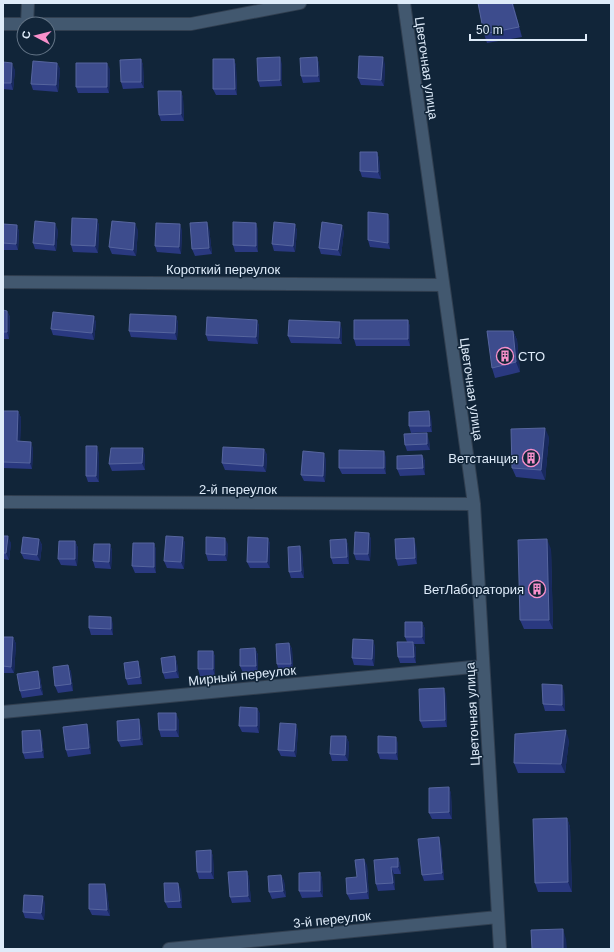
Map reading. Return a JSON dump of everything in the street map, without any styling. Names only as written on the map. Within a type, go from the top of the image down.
[{"type":"street","points":[[27,16],[28,3]]},
{"type":"street","points":[[56,24],[191,24],[299,3]]},
{"type":"street","name":"Цветочная улица","points":[[404,3],[474,504],[500,949]]},
{"type":"street","points":[[3,24],[16,24]]},
{"type":"street","name":"Короткий переулок","points":[[3,282],[443,285]]},
{"type":"street","name":"2-й переулок","points":[[3,502],[474,504]]},
{"type":"street","name":"Мирный переулок","points":[[3,712],[483,666]]},
{"type":"street","name":"3-й переулок","points":[[169,949],[498,917]]},
{"type":"building","points":[[478,3],[512,3],[519,27],[484,34]]},
{"type":"building","points":[[359,56],[383,57],[381,80],[358,78]]},
{"type":"building","points":[[280,57],[280,80],[258,81],[257,58]]},
{"type":"building","points":[[317,57],[318,76],[301,76],[300,58]]},
{"type":"building","points":[[141,59],[141,82],[121,82],[120,60]]},
{"type":"building","points":[[213,59],[234,59],[235,89],[213,89]]},
{"type":"building","points":[[33,61],[57,63],[56,85],[31,84]]},
{"type":"building","points":[[3,62],[12,63],[11,83],[3,83]]},
{"type":"building","points":[[76,63],[107,63],[107,87],[76,87]]},
{"type":"building","points":[[158,91],[181,91],[181,114],[159,115]]},
{"type":"building","points":[[360,152],[377,152],[378,172],[360,171]]},
{"type":"building","points":[[368,212],[388,214],[388,243],[368,240]]},
{"type":"building","points":[[72,218],[97,219],[95,246],[71,245]]},
{"type":"building","points":[[35,221],[55,223],[54,245],[33,243]]},
{"type":"building","points":[[112,221],[135,223],[133,250],[109,247]]},
{"type":"building","points":[[207,222],[209,248],[192,249],[190,223]]},
{"type":"building","points":[[233,222],[256,223],[256,246],[233,245]]},
{"type":"building","points":[[274,222],[295,224],[293,246],[272,244]]},
{"type":"building","points":[[322,222],[342,225],[338,250],[319,248]]},
{"type":"building","points":[[156,223],[180,224],[179,247],[155,246]]},
{"type":"building","points":[[3,224],[17,225],[16,244],[3,243]]},
{"type":"building","points":[[3,310],[7,311],[7,332],[3,332]]},
{"type":"building","points":[[53,312],[94,316],[92,333],[51,329]]},
{"type":"building","points":[[130,314],[176,316],[175,333],[129,331]]},
{"type":"building","points":[[207,317],[257,320],[256,337],[206,335]]},
{"type":"building","points":[[289,320],[340,322],[339,338],[288,336]]},
{"type":"building","points":[[354,320],[408,320],[408,339],[354,339]]},
{"type":"building","name":"CTO","points":[[487,331],[513,331],[516,362],[492,368]]},
{"type":"building","points":[[3,411],[18,411],[17,441],[31,442],[30,463],[3,462]]},
{"type":"building","points":[[429,411],[430,426],[409,426],[409,412]]},
{"type":"building","name":"Ветстанция","points":[[545,428],[541,470],[512,468],[511,429]]},
{"type":"building","points":[[427,433],[427,444],[405,445],[404,434]]},
{"type":"building","points":[[86,446],[97,446],[96,476],[86,476]]},
{"type":"building","points":[[223,447],[264,449],[263,466],[222,463]]},
{"type":"building","points":[[111,448],[143,448],[142,463],[109,464]]},
{"type":"building","points":[[339,450],[384,451],[384,468],[339,468]]},
{"type":"building","points":[[303,451],[324,453],[323,476],[301,475]]},
{"type":"building","points":[[422,455],[423,468],[397,469],[397,456]]},
{"type":"building","points":[[355,532],[369,533],[368,554],[354,554]]},
{"type":"building","points":[[3,536],[8,536],[6,553],[3,553]]},
{"type":"building","points":[[166,536],[183,537],[181,562],[164,561]]},
{"type":"building","points":[[23,537],[39,539],[37,555],[21,553]]},
{"type":"building","points":[[206,537],[225,538],[225,555],[206,554]]},
{"type":"building","points":[[248,537],[268,538],[267,562],[247,562]]},
{"type":"building","points":[[414,538],[415,558],[396,559],[395,539]]},
{"type":"building","points":[[346,539],[347,557],[331,558],[330,540]]},
{"type":"building","name":"ВетЛаборатория","points":[[547,539],[549,620],[520,620],[518,540]]},
{"type":"building","points":[[59,541],[75,541],[75,559],[58,559]]},
{"type":"building","points":[[133,543],[154,543],[154,567],[132,566]]},
{"type":"building","points":[[94,544],[110,544],[109,562],[93,561]]},
{"type":"building","points":[[300,546],[301,571],[289,572],[288,547]]},
{"type":"building","points":[[89,616],[111,617],[111,629],[89,628]]},
{"type":"building","points":[[405,622],[422,622],[422,637],[405,637]]},
{"type":"building","points":[[3,637],[13,637],[11,667],[3,666]]},
{"type":"building","points":[[353,639],[373,640],[372,659],[352,658]]},
{"type":"building","points":[[397,642],[413,642],[414,657],[398,657]]},
{"type":"building","points":[[289,643],[291,664],[277,664],[276,644]]},
{"type":"building","points":[[255,648],[256,666],[240,666],[240,649]]},
{"type":"building","points":[[198,651],[213,651],[213,669],[198,669]]},
{"type":"building","points":[[175,656],[176,671],[163,673],[161,658]]},
{"type":"building","points":[[138,661],[140,677],[126,679],[124,663]]},
{"type":"building","points":[[68,665],[71,684],[55,686],[53,667]]},
{"type":"building","points":[[38,671],[40,688],[20,691],[17,674]]},
{"type":"building","points":[[542,684],[562,685],[562,705],[543,704]]},
{"type":"building","points":[[444,688],[445,720],[420,721],[419,689]]},
{"type":"building","points":[[240,707],[257,708],[257,726],[239,726]]},
{"type":"building","points":[[158,713],[176,713],[176,730],[159,730]]},
{"type":"building","points":[[139,719],[140,739],[118,741],[117,721]]},
{"type":"building","points":[[280,723],[296,724],[294,751],[278,750]]},
{"type":"building","points":[[87,724],[89,748],[66,750],[63,727]]},
{"type":"building","points":[[40,730],[42,751],[23,753],[22,731]]},
{"type":"building","points":[[566,730],[561,764],[514,763],[515,734]]},
{"type":"building","points":[[331,736],[346,736],[345,755],[330,754]]},
{"type":"building","points":[[378,736],[396,737],[396,753],[378,753]]},
{"type":"building","points":[[449,787],[449,812],[429,813],[429,788]]},
{"type":"building","points":[[567,818],[568,882],[535,883],[533,819]]},
{"type":"building","points":[[439,837],[442,873],[422,875],[418,839]]},
{"type":"building","points":[[211,850],[211,872],[197,872],[196,851]]},
{"type":"building","points":[[398,858],[398,867],[391,867],[393,883],[376,884],[374,860]]},
{"type":"building","points":[[364,859],[367,892],[347,894],[346,878],[357,877],[355,860]]},
{"type":"building","points":[[247,871],[248,896],[230,897],[228,872]]},
{"type":"building","points":[[320,872],[320,891],[299,891],[299,873]]},
{"type":"building","points":[[281,875],[283,891],[269,892],[268,876]]},
{"type":"building","points":[[164,883],[178,883],[180,901],[165,902]]},
{"type":"building","points":[[89,884],[105,884],[107,910],[89,909]]},
{"type":"building","points":[[24,895],[43,896],[41,913],[23,912]]},
{"type":"building","points":[[563,929],[563,949],[532,949],[531,930]]},
{"type":"place","name":"CTO","points":[[505,356]]},
{"type":"place","name":"Ветстанция","points":[[531,458]]},
{"type":"place","name":"ВетЛаборатория","points":[[537,589]]}]
